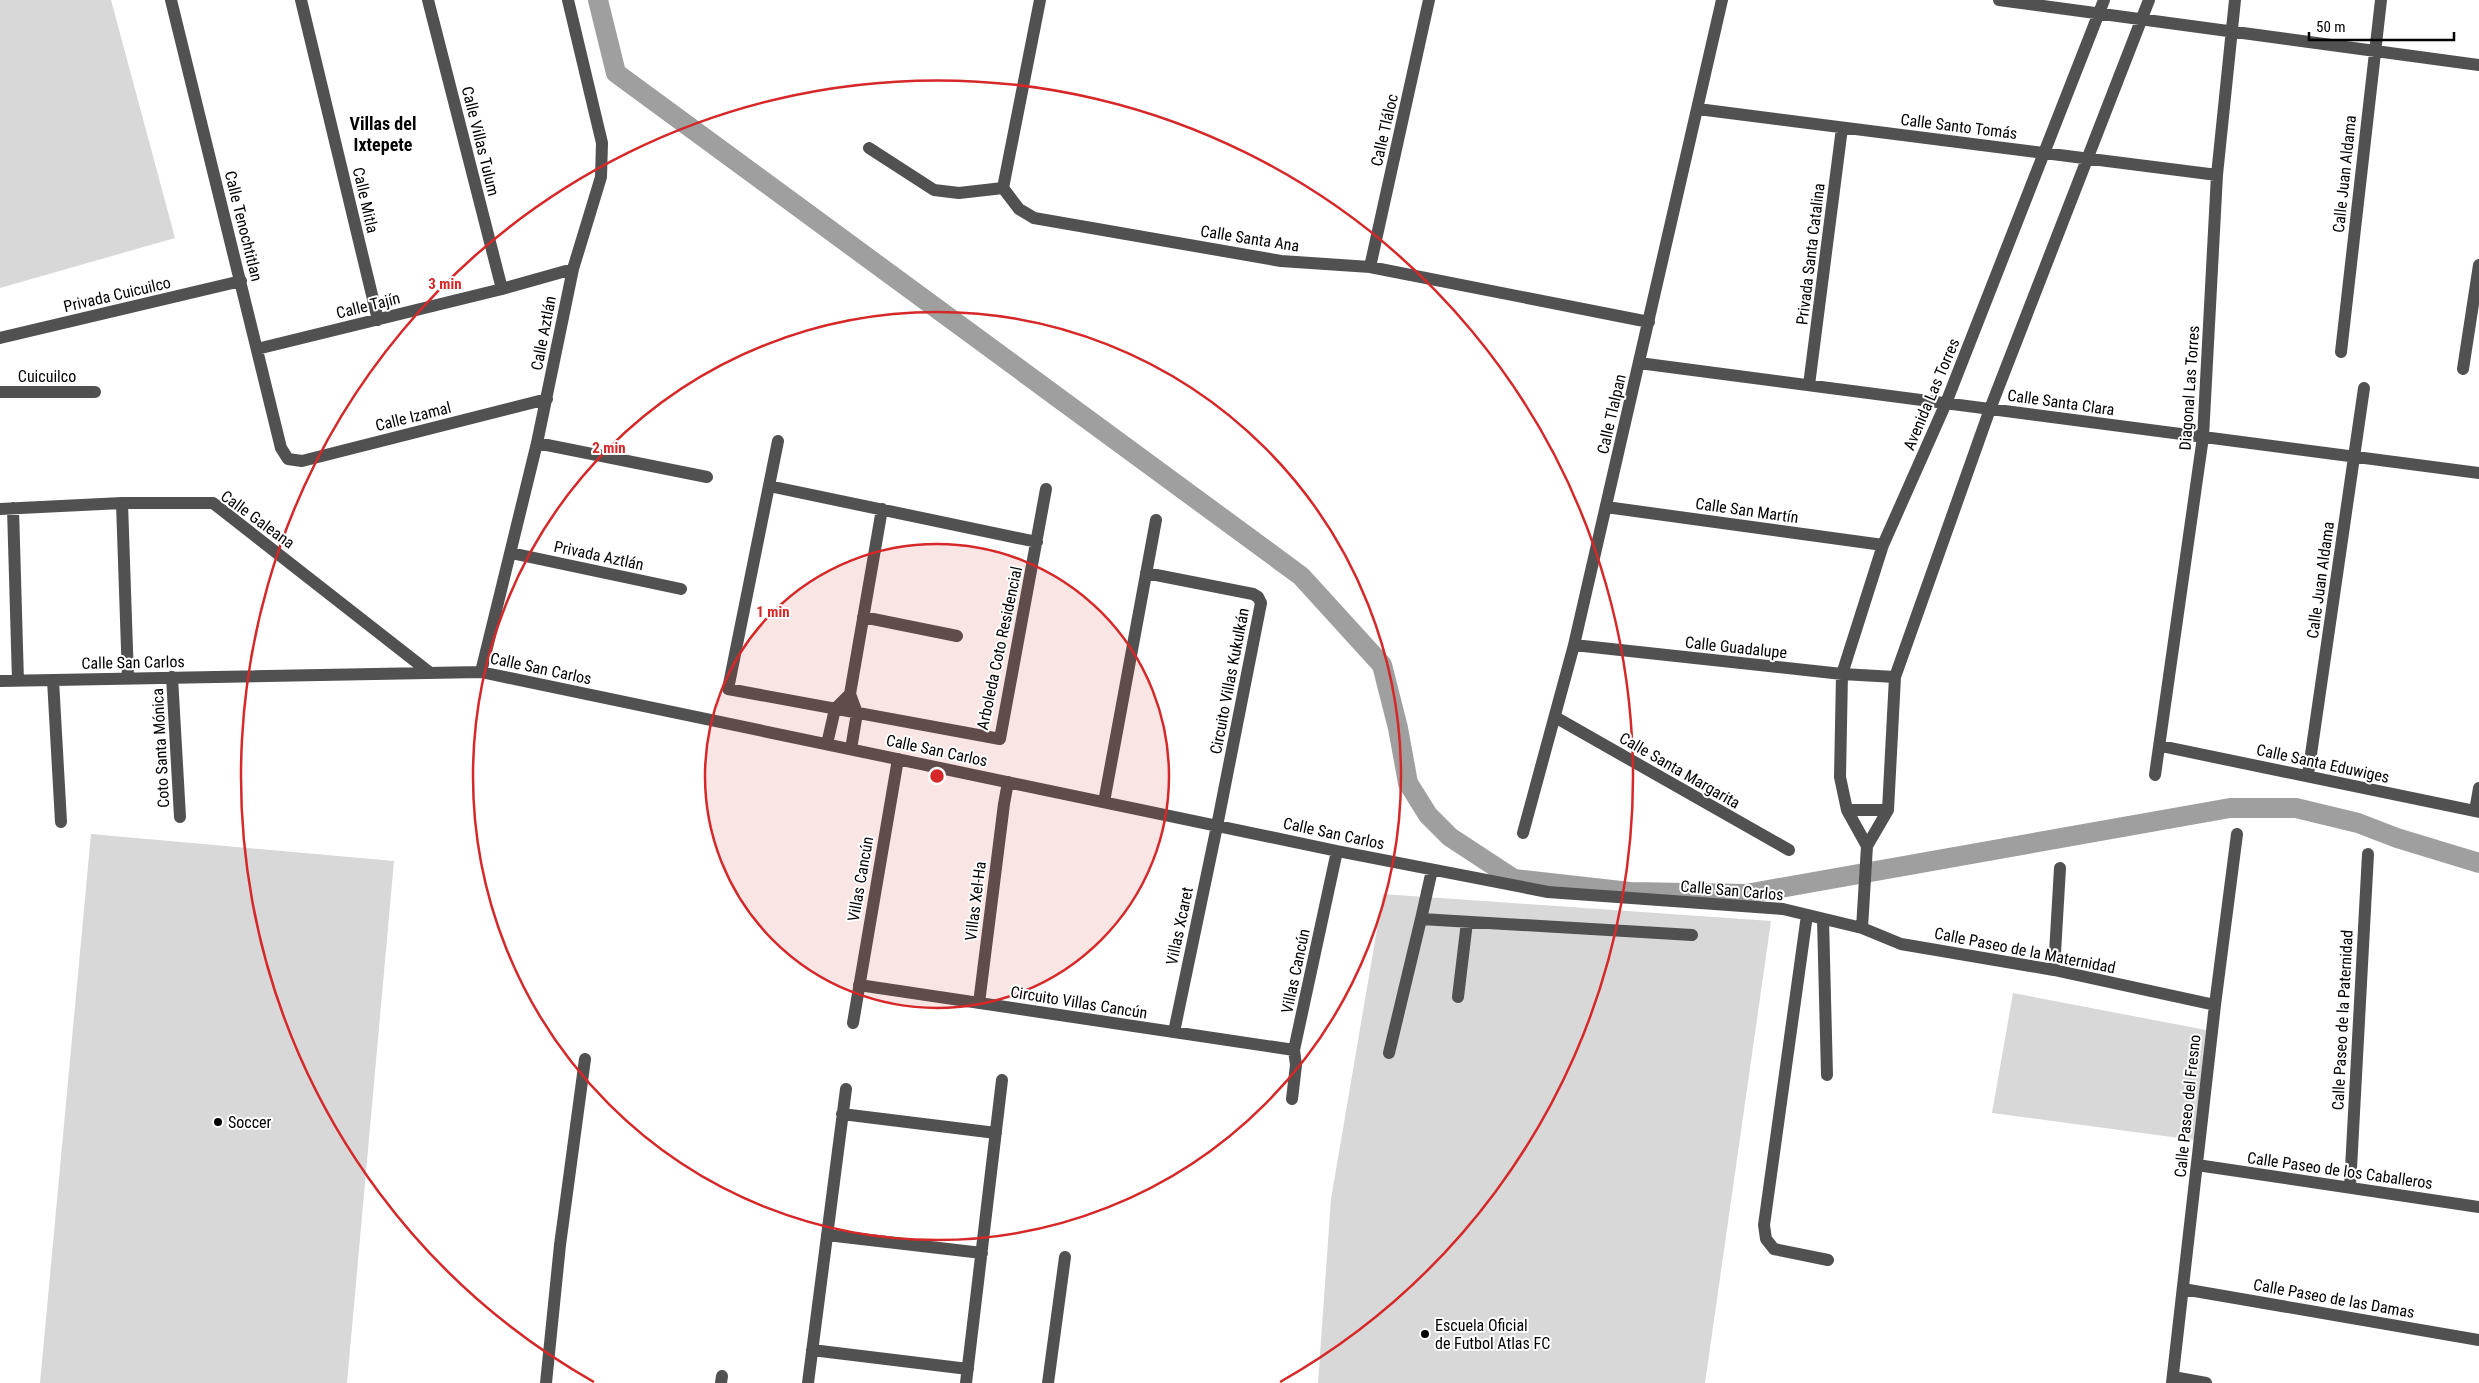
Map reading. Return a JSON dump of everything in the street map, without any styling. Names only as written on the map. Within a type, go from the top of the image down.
[{"type":"street","name":"Calle Tenochtitlan","points":[[171,0],[281,448],[288,459]]},
{"type":"street","name":"Calle Mitla","points":[[301,0],[378,320]]},
{"type":"street","name":"Calle Villas Tulum","points":[[428,0],[502,289]]},
{"type":"street","name":"Calle Aztlán","points":[[481,672],[538,443],[573,269],[601,177],[603,161],[602,143],[568,0]]},
{"type":"street","points":[[869,148],[934,190],[959,193],[1003,188],[1040,0]]},
{"type":"street","name":"Calle Tláloc","points":[[1370,267],[1429,0]]},
{"type":"street","name":"Calle Tlalpan","points":[[1523,833],[1574,645],[1722,0]]},
{"type":"street","points":[[1999,0],[2479,65]]},
{"type":"street","name":"Avenida Las Torres","points":[[1867,846],[1847,810],[1840,777],[1842,674],[1883,546],[1946,403],[2104,0]]},
{"type":"street","points":[[1862,928],[1867,846],[1888,810],[1895,678],[1990,409],[2149,0]]},
{"type":"street","name":"Diagonal Las Torres","points":[[2155,775],[2161,746],[2203,437],[2217,175],[2230,31],[2235,0]]},
{"type":"street","name":"Calle Juan Aldama","points":[[2341,352],[2381,0]]},
{"type":"street","name":"Calle Santo Tomás","points":[[1698,109],[2217,175]]},
{"type":"street","name":"Privada Santa Catalina","points":[[1809,386],[1842,128]]},
{"type":"street","name":"Calle Santa Ana","points":[[1003,188],[1019,209],[1034,218],[1280,261],[1370,267],[1649,322]]},
{"type":"street","points":[[2463,369],[2479,265]]},
{"type":"street","name":"Calle Tajín","points":[[257,349],[502,289],[573,269]]},
{"type":"street","name":"Privada Cuicuilco","points":[[0,338],[241,281]]},
{"type":"street","name":"Calle Santa Clara","points":[[1639,363],[2479,473]]},
{"type":"street","name":"Calle Juan Aldama","points":[[2308,776],[2364,388]]},
{"type":"street","name":"Cuicuilco","points":[[0,392],[95,392]]},
{"type":"street","name":"Calle Izamal","points":[[288,459],[302,461],[547,399]]},
{"type":"street","name":"Arboleda Coto Residencial","points":[[778,441],[728,689],[1000,740],[1046,489]]},
{"type":"street","points":[[538,443],[706,477]]},
{"type":"street","points":[[769,486],[1037,542]]},
{"type":"street","points":[[122,503],[128,678]]},
{"type":"street","name":"Calle Galeana","points":[[0,509],[122,503],[213,503],[429,672]]},
{"type":"street","name":"Calle San Martín","points":[[1606,507],[1883,546]]},
{"type":"street","points":[[13,508],[18,681]]},
{"type":"street","points":[[851,749],[857,713],[850,694],[882,510]]},
{"type":"street","points":[[1104,802],[1156,520]]},
{"type":"street","name":"Privada Aztlán","points":[[511,553],[681,589]]},
{"type":"street","name":"Circuito Villas Kukulkán","points":[[1146,573],[1253,594],[1260,600],[1217,826]]},
{"type":"street","points":[[863,617],[957,636]]},
{"type":"street","name":"Calle Guadalupe","points":[[1574,645],[1895,678]]},
{"type":"street","name":"Calle San Carlos","points":[[0,681],[481,672],[1337,851],[1548,892],[1783,909],[1862,928]]},
{"type":"street","name":"Coto Santa Mónica","points":[[172,677],[180,817]]},
{"type":"street","points":[[53,680],[61,822]]},
{"type":"street","points":[[827,744],[835,709],[850,694]]},
{"type":"street","name":"Calle Santa Margarita","points":[[1554,717],[1789,850]]},
{"type":"street","name":"Calle Santa Eduwiges","points":[[2161,746],[2477,812]]},
{"type":"street","name":"Villas Cancún","points":[[853,1023],[898,759]]},
{"type":"street","name":"Villas Xel-Ha","points":[[979,1003],[1008,782]]},
{"type":"street","points":[[2477,812],[2479,788]]},
{"type":"street","points":[[1847,810],[1888,810]]},
{"type":"street","name":"Villas Xcaret","points":[[1174,1032],[1217,826]]},
{"type":"street","name":"Calle Paseo del Fresno","points":[[2172,1380],[2215,1006],[2238,834]]},
{"type":"street","name":"Villas Cancún","points":[[1292,1099],[1296,1065],[1294,1050],[1337,851]]},
{"type":"street","name":"Calle Paseo de la Paternidad","points":[[2350,1187],[2368,854]]},
{"type":"street","points":[[2054,970],[2060,868]]},
{"type":"street","points":[[1389,1053],[1432,870]]},
{"type":"street","points":[[1807,915],[1764,1226],[1766,1239],[1774,1249],[1828,1260]]},
{"type":"street","points":[[1422,919],[1692,935]]},
{"type":"street","points":[[1823,919],[1827,1075]]},
{"type":"street","points":[[1458,997],[1466,922]]},
{"type":"street","name":"Calle Paseo de la Maternidad","points":[[1862,928],[1901,944],[2054,970],[2215,1006]]},
{"type":"street","name":"Circuito Villas Cancún","points":[[859,985],[1294,1050]]},
{"type":"street","points":[[546,1383],[560,1245],[585,1059]]},
{"type":"street","points":[[966,1383],[1002,1080]]},
{"type":"street","points":[[808,1383],[846,1089]]},
{"type":"street","points":[[842,1114],[996,1133]]},
{"type":"street","name":"Calle Paseo de los Caballeros","points":[[2197,1165],[2479,1206]]},
{"type":"street","points":[[827,1235],[982,1253]]},
{"type":"street","points":[[1048,1383],[1065,1257]]},
{"type":"street","name":"Calle Paseo de las Damas","points":[[2183,1289],[2479,1340]]},
{"type":"street","points":[[812,1350],[968,1369]]},
{"type":"street","points":[[2172,1380],[2206,1383]]},
{"type":"shaded area","points":[[0,0],[111,0],[175,238],[0,288]]},
{"type":"shaded area","name":"Soccer","points":[[91,834],[394,861],[347,1383],[40,1383]]},
{"type":"shaded area","points":[[1383,894],[1771,921],[1705,1383],[1318,1383],[1331,1199]]},
{"type":"shaded area","points":[[2013,993],[2206,1030],[2194,1140],[1992,1113]]},
{"type":"waterway","points":[[598,0],[616,73],[1301,576],[1382,665],[1398,728],[1408,783],[1428,815],[1450,837],[1514,879],[1630,892],[1746,894],[2230,808],[2296,808],[2358,823],[2397,838],[2479,863]]},
{"type":"place","name":"Soccer","points":[[218,1122]]},
{"type":"place","name":"Escuela Oficial de Futbol Atlas FC","points":[[1425,1334]]},
{"type":"district","name":"Villas del Ixtepete","points":[[383,134]]}]
